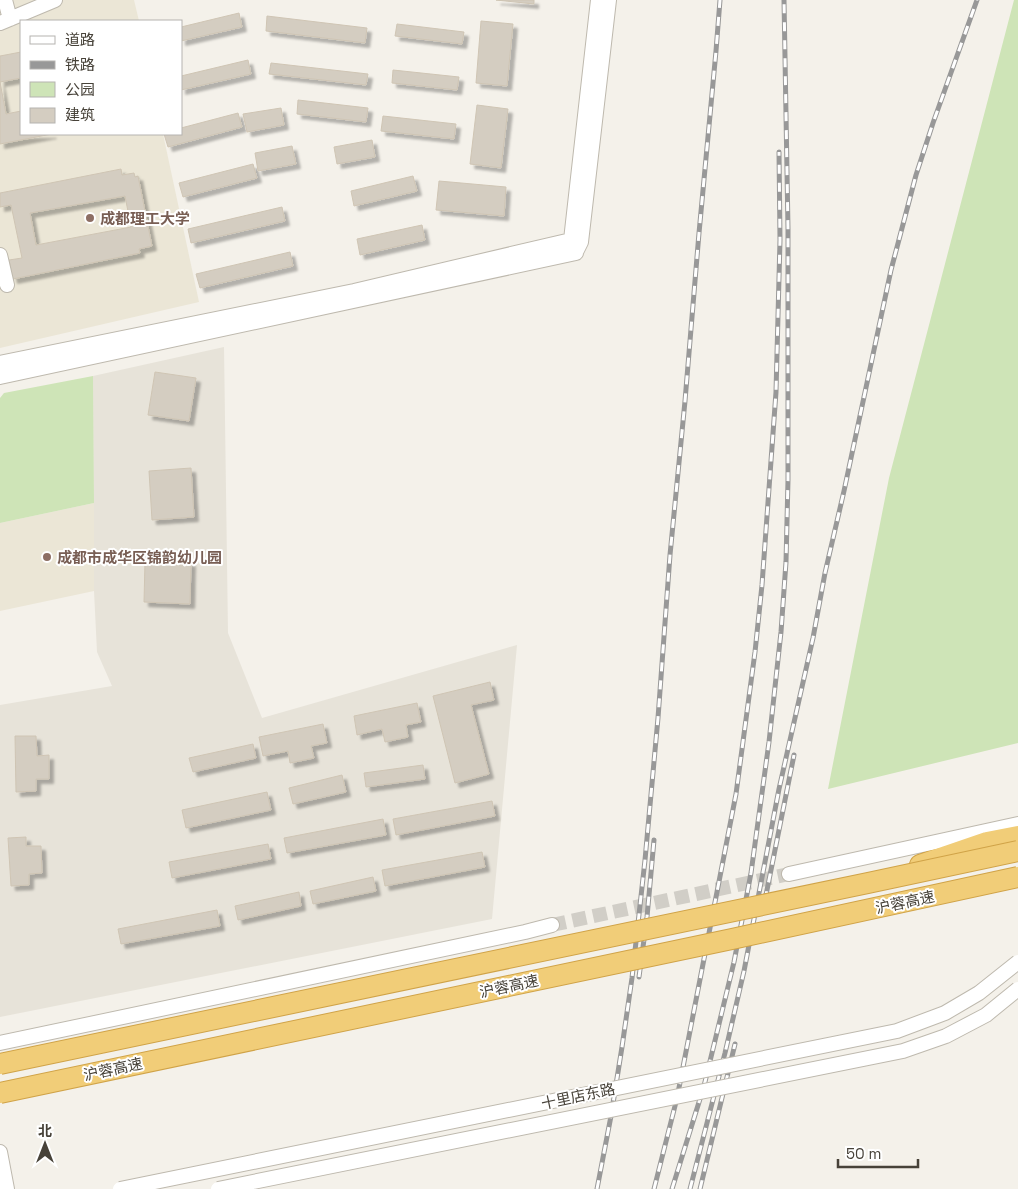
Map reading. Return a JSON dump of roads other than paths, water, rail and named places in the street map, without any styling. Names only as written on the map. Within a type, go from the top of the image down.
[{"type":"highway","points":[[868,883],[987,842],[1018,836]]},
{"type":"highway","name":"沪蓉高速","points":[[0,1064],[1018,851]]},
{"type":"highway","name":"沪蓉高速","points":[[0,1093],[1018,877]]},
{"type":"street","points":[[5,0],[5,21],[55,0]]},
{"type":"street","points":[[576,245],[598,0]]},
{"type":"street","points":[[576,245],[609,0]]},
{"type":"street","points":[[0,363],[576,245]]},
{"type":"street","points":[[0,377],[576,245]]},
{"type":"street","points":[[0,255],[7,285]]},
{"type":"street","points":[[789,874],[1018,824]]},
{"type":"street","points":[[0,1043],[552,925]]},
{"type":"street","name":"十里店东路","points":[[120,1189],[897,1031],[954,1008],[979,993],[1018,962]]},
{"type":"street","name":"十里店东路","points":[[218,1189],[903,1051],[946,1036],[986,1014],[1018,989]]},
{"type":"street","points":[[0,1152],[7,1189]]},
{"type":"tunnel","points":[[552,925],[789,874]]},
{"type":"railway","points":[[597,1189],[622,1047],[632,978],[645,860],[670,555],[720,0]]},
{"type":"railway","points":[[672,1189],[704,1086],[734,962],[751,873],[769,742],[781,632],[786,562],[788,480],[788,229],[784,0]]},
{"type":"railway","points":[[690,1189],[744,971],[779,789],[891,270],[916,175],[977,0]]},
{"type":"railway","points":[[654,1189],[677,1098],[736,794],[755,652],[762,585],[776,392],[780,240],[779,152]]},
{"type":"railway","points":[[765,900],[794,755]]},
{"type":"railway","points":[[639,977],[654,840]]},
{"type":"railway","points":[[700,1189],[735,1044]]},
{"type":"place","name":"成都理工大学","points":[[90,218]]},
{"type":"place","name":"成都市成华区锦韵幼儿园","points":[[47,557]]}]
